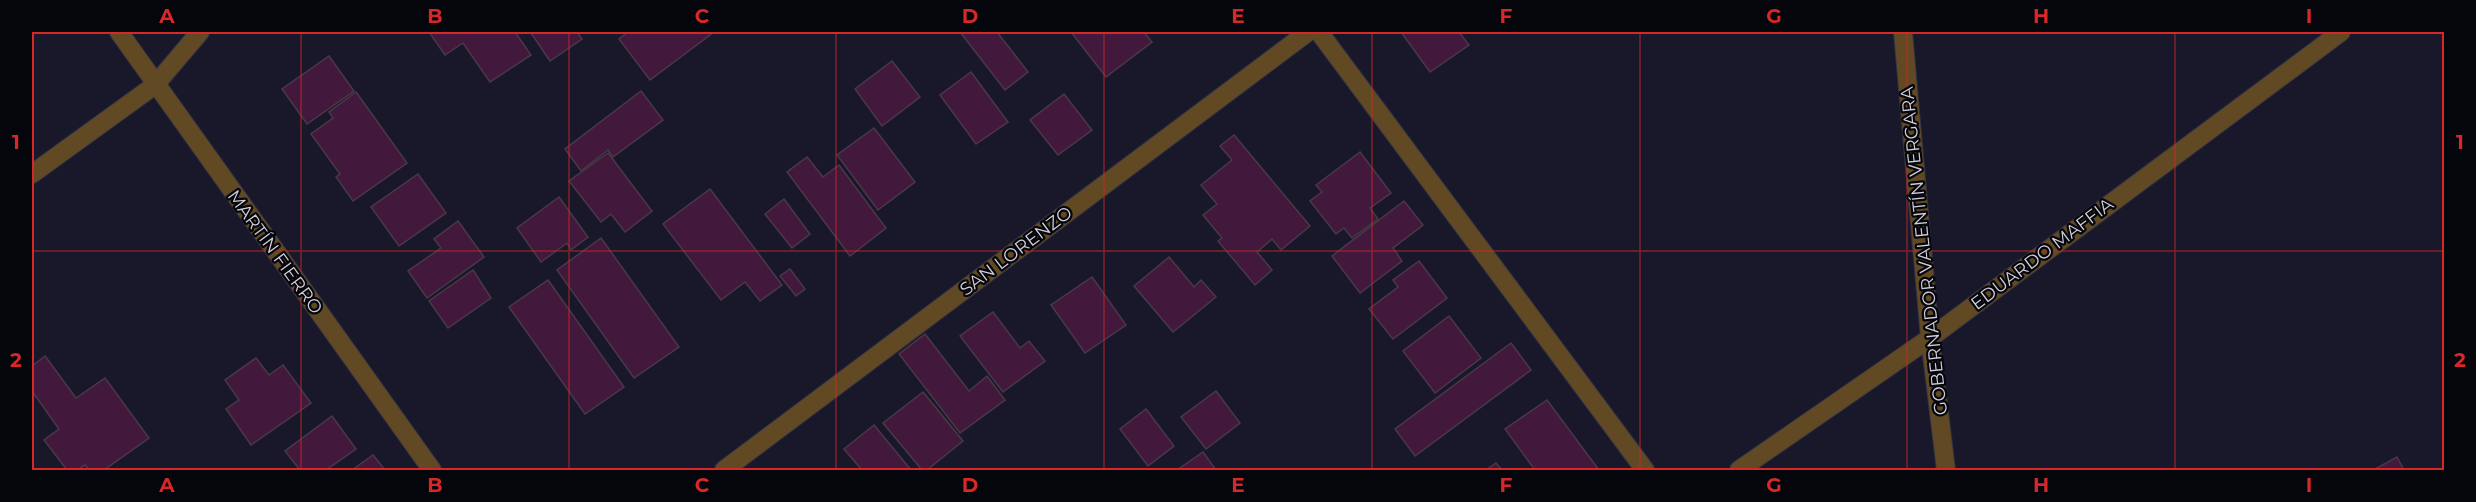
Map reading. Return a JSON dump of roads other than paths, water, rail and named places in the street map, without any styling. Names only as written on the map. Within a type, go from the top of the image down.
[{"type":"street","name":"MARTÍN FIERRO","points":[[119,32],[432,471]]},
{"type":"street","points":[[32,174],[155,85],[200,32]]},
{"type":"street","name":"SAN LORENZO","points":[[724,471],[1308,32]]},
{"type":"street","points":[[1319,32],[1645,471]]},
{"type":"street","name":"GOBERNADOR VALENTÍN VERGARA","points":[[1903,32],[1930,338],[1946,471]]},
{"type":"street","name":"EDUARDO MAFFIA","points":[[1739,471],[1930,338],[2341,32]]}]
